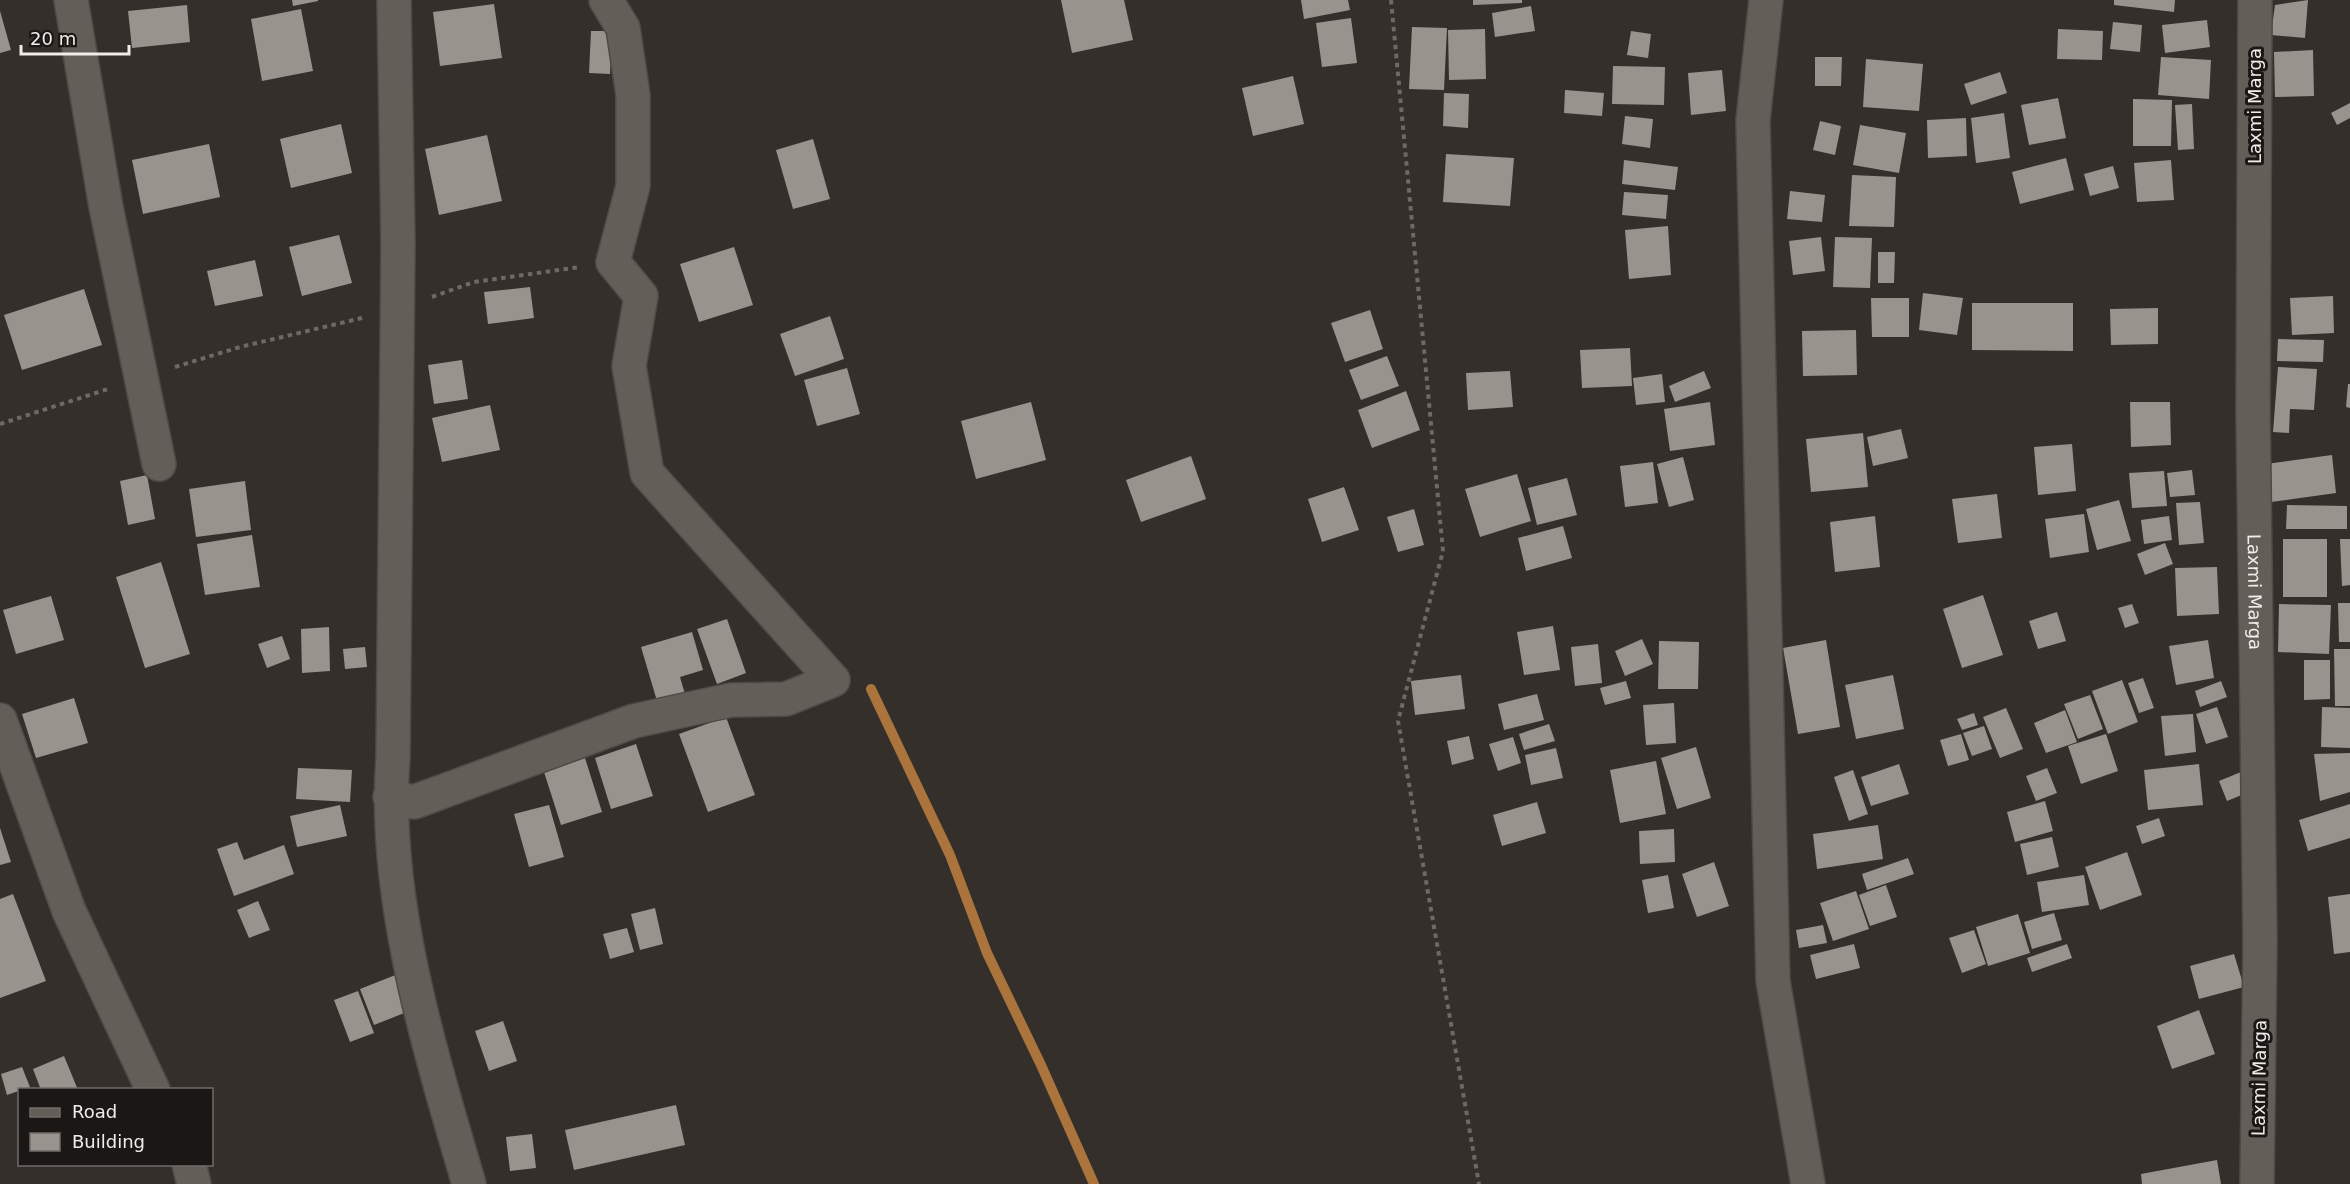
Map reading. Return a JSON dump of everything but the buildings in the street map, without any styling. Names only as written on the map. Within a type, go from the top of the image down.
[{"type":"street","points":[[71,0],[106,207],[159,464]]},
{"type":"street","points":[[394,0],[398,309],[391,849],[417,991],[469,1184]]},
{"type":"street","points":[[390,797],[414,802],[634,721],[731,700],[786,699],[833,680],[647,473],[629,366],[640,296],[613,262],[633,186],[633,96],[622,28],[606,0]]},
{"type":"street","points":[[1766,0],[1753,120],[1773,981],[1808,1184]]},
{"type":"street","name":"Laxmi Marga","points":[[2255,0],[2253,412],[2260,941],[2257,1184]]},
{"type":"street","points":[[0,720],[69,911],[153,1088]]},
{"type":"street","points":[[190,1166],[194,1184]]},
{"type":"path","points":[[1391,0],[1443,551],[1398,721],[1479,1184]]},
{"type":"path","points":[[0,424],[240,347],[398,309],[474,282],[613,262]]},
{"type":"waterway","points":[[871,689],[950,855],[987,953],[1041,1065],[1094,1184]]}]
